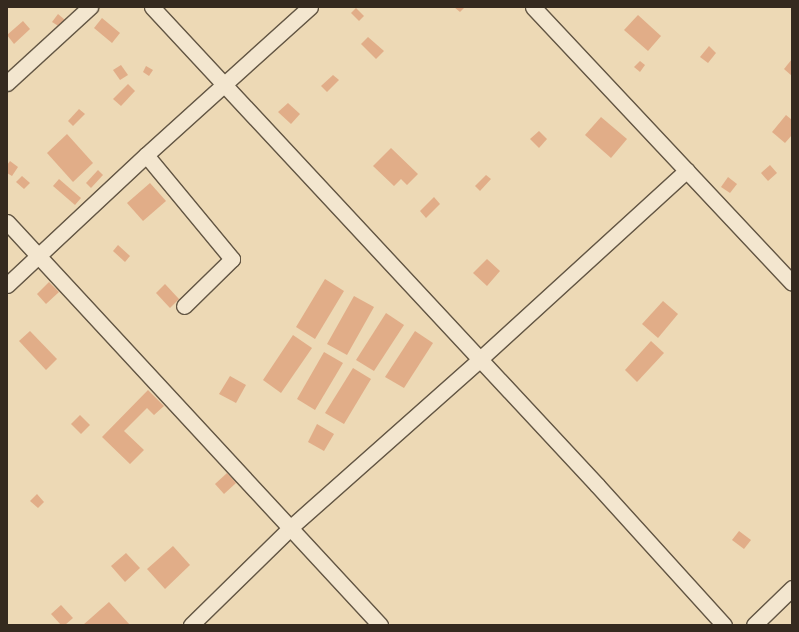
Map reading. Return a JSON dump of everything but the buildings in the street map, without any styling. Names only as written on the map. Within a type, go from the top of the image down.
[{"type":"street","points":[[7,83],[90,7]]},
{"type":"street","points":[[152,7],[480,359],[724,625]]},
{"type":"street","points":[[7,285],[146,155],[310,7]]},
{"type":"street","points":[[533,7],[792,283]]},
{"type":"street","points":[[146,155],[232,259],[184,306]]},
{"type":"street","points":[[191,625],[291,527],[480,359],[687,170]]},
{"type":"street","points":[[7,222],[291,527],[380,625]]},
{"type":"street","points":[[754,625],[792,588]]}]
